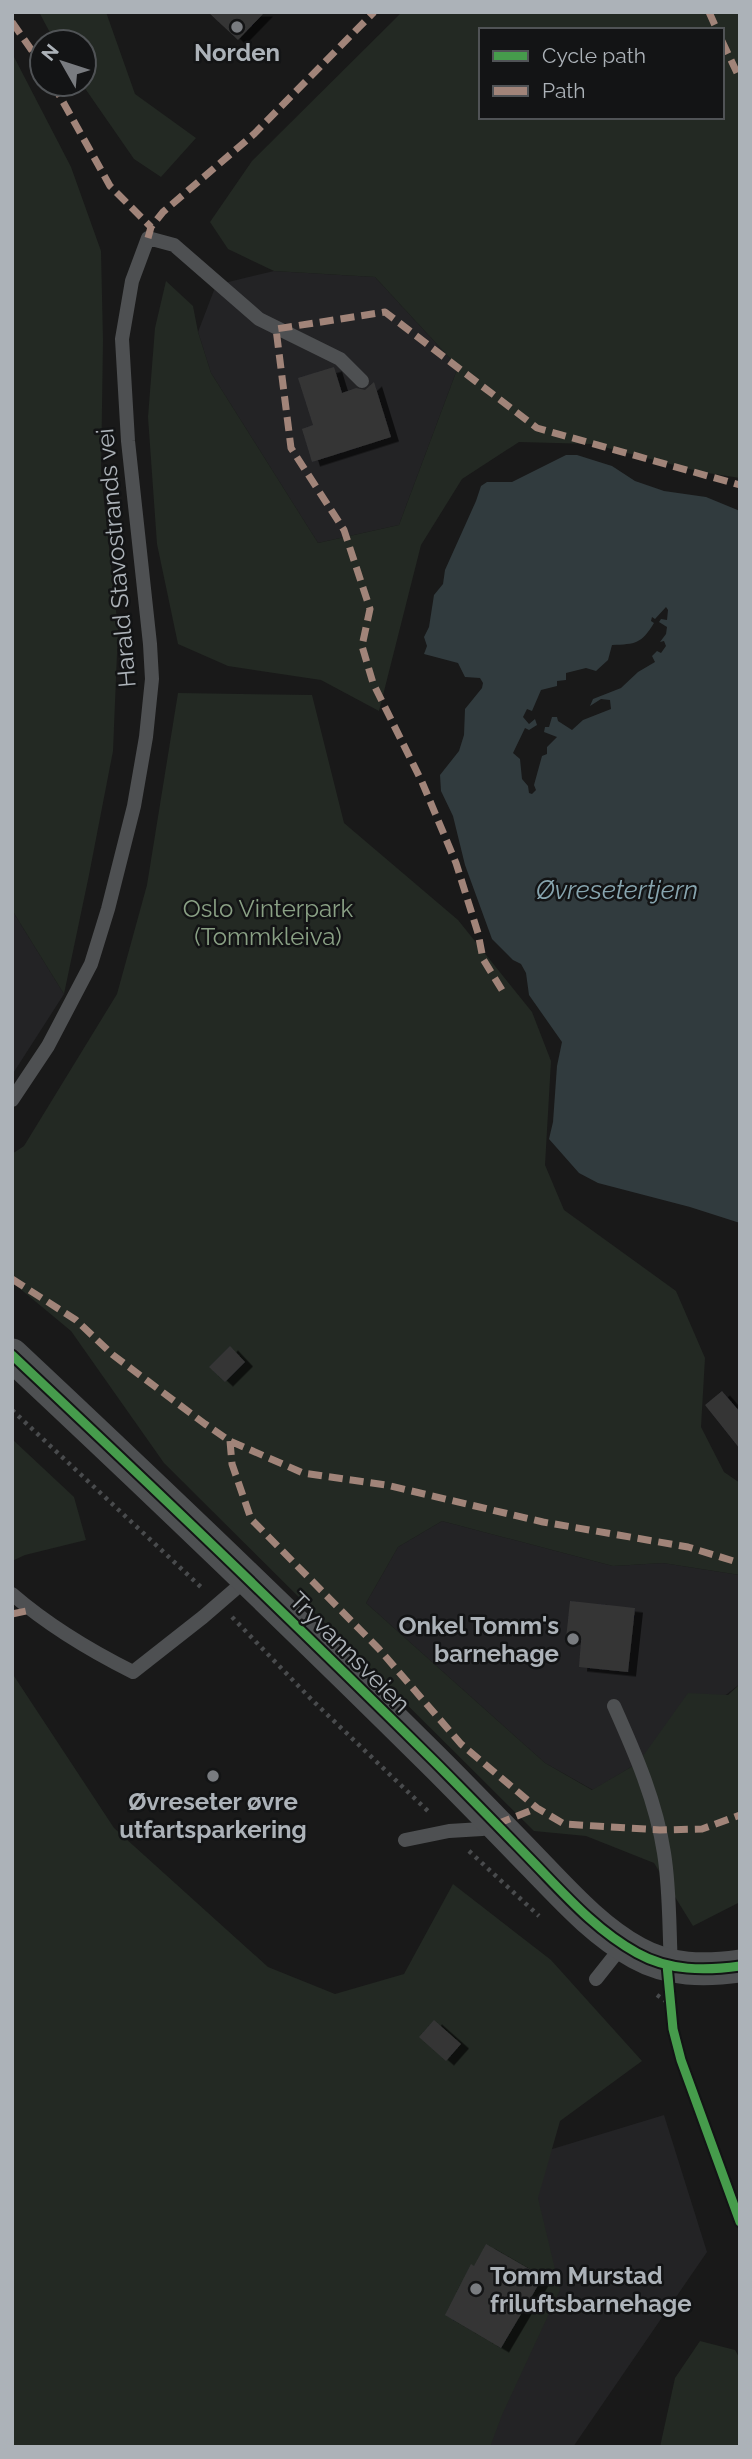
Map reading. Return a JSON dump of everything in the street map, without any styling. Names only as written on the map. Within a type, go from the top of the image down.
[{"type":"street","name":"Tryvannsveien","points":[[12,1355],[248,1578],[497,1824],[587,1917],[623,1945],[645,1957],[663,1974],[740,1966]]},
{"type":"lane","name":"Harald Stavostrands vei","points":[[12,1100],[48,1046],[91,964],[134,806],[146,737],[152,679],[150,643],[129,453],[122,339],[132,281],[148,238],[174,245],[260,319],[340,359],[362,380]]},
{"type":"lane","points":[[12,1594],[36,1615],[73,1640],[133,1672],[248,1578]]},
{"type":"lane","points":[[614,1706],[638,1759],[660,1830],[667,1877],[663,1974]]},
{"type":"lane","points":[[405,1840],[449,1831],[467,1832],[497,1824]]},
{"type":"lane","points":[[596,1979],[623,1945]]},
{"type":"path","points":[[12,1410],[219,1604],[312,1700],[506,1888],[545,1922]]},
{"type":"path","points":[[663,1974],[672,2016]]},
{"type":"path","points":[[663,1974],[670,2004]]},
{"type":"shaded area","points":[[274,271],[375,277],[458,367],[399,525],[318,543],[211,373],[198,332],[216,285]]},
{"type":"shaded area","points":[[12,910],[64,994],[12,1075]]},
{"type":"shaded area","name":"Onkel Tomm's barnehage","points":[[442,1521],[613,1566],[663,1563],[740,1575],[740,1684],[638,1763],[593,1790],[545,1763],[366,1603],[398,1547]]},
{"type":"shaded area","points":[[664,2115],[707,2252],[573,2447],[450,2447],[427,2187]]},
{"type":"green space","points":[[39,12],[106,12],[135,94],[196,138],[161,177],[134,159],[92,98],[98,98],[98,28],[48,28]]},
{"type":"green space","points":[[402,12],[740,12],[740,478],[701,472],[592,444],[519,442],[462,479],[421,545],[379,711],[321,680],[228,666],[178,644],[157,544],[148,417],[155,328],[166,281],[193,306],[211,373],[318,543],[399,525],[458,367],[375,277],[274,271],[228,249],[210,222],[252,161]]},
{"type":"green space","points":[[12,53],[28,84],[28,98],[35,98],[71,167],[101,251],[101,474],[118,629],[113,751],[64,994],[12,910]]},
{"type":"green space","name":"Oslo Vinterpark (Tommkleiva)","points":[[178,693],[312,695],[344,823],[458,920],[532,1012],[551,1061],[545,1165],[564,1210],[676,1291],[705,1358],[701,1427],[724,1472],[740,1483],[740,1575],[663,1563],[613,1566],[442,1521],[398,1547],[366,1603],[545,1763],[592,1790],[638,1763],[688,1693],[728,1695],[740,1684],[740,1902],[693,1926],[654,1863],[586,1836],[534,1831],[164,1463],[71,1331],[12,1282],[12,1154],[24,1146],[117,994],[147,885]]},
{"type":"green space","points":[[12,1439],[74,1497],[86,1540],[25,1555],[12,1561]]},
{"type":"green space","points":[[12,1673],[114,1828],[268,1967],[335,1994],[404,1974],[453,1884],[551,1960],[642,2061],[560,2121],[538,2198],[560,2290],[490,2447],[12,2447]]},
{"type":"green space","points":[[700,2341],[735,2350],[740,2359],[740,2447],[660,2447],[675,2378]]},
{"type":"water","name":"Øvresetertjern","points":[[566,455],[577,455],[612,466],[635,481],[664,491],[706,497],[740,511],[740,1223],[598,1183],[579,1173],[549,1139],[562,1042],[529,995],[526,973],[521,964],[513,960],[492,939],[465,865],[453,816],[441,791],[440,775],[459,751],[464,735],[465,709],[483,683],[480,678],[465,677],[458,663],[424,654],[427,646],[424,637],[429,627],[434,595],[443,584],[445,570],[481,486],[487,482],[512,482]],"holes":[[[666,607],[667,620],[661,619],[659,622],[667,627],[660,642],[664,641],[666,646],[661,653],[657,651],[652,656],[655,662],[638,672],[621,688],[593,699],[590,706],[601,699],[610,700],[611,709],[583,720],[572,730],[558,721],[557,717],[552,717],[544,732],[557,737],[547,747],[547,754],[542,756],[534,785],[536,790],[532,794],[529,793],[528,786],[522,779],[520,759],[513,753],[525,728],[529,730],[537,725],[535,719],[529,724],[523,717],[527,709],[532,711],[541,690],[557,686],[557,681],[566,680],[566,673],[586,668],[596,671],[608,660],[612,645],[637,642],[654,623],[651,621],[652,617],[655,619]]]},
{"type":"building","name":"Norden","points":[[208,12],[265,12],[238,40]]},
{"type":"building","points":[[334,367],[342,393],[356,388],[365,390],[374,382],[391,437],[312,462],[302,429],[313,425],[298,378]]},
{"type":"building","points":[[230,1346],[245,1362],[225,1382],[209,1367]]},
{"type":"building","points":[[722,1391],[740,1412],[740,1449],[705,1405]]},
{"type":"building","points":[[570,1601],[635,1608],[628,1672],[579,1667],[581,1641],[566,1639]]},
{"type":"building","points":[[434,2020],[461,2044],[446,2061],[419,2037]]},
{"type":"building","points":[[486,2244],[543,2277],[501,2348],[445,2315],[471,2264],[474,2266]]},
{"type":"marked path","points":[[148,238],[151,227],[163,212],[254,134],[374,12]]},
{"type":"marked path","points":[[709,12],[716,28]]},
{"type":"marked path","points":[[12,22],[28,45]]},
{"type":"marked path","points":[[724,45],[740,79]]},
{"type":"marked path","points":[[61,98],[110,186],[151,227]]},
{"type":"marked path","points":[[502,990],[483,959],[478,933],[456,863],[422,782],[373,683],[362,646],[370,609],[344,530],[291,448],[276,329],[385,312],[537,428],[740,485]]},
{"type":"marked path","points":[[12,1279],[76,1320],[113,1355],[230,1441],[303,1473],[386,1485],[543,1522],[688,1547],[740,1563]]},
{"type":"marked path","points":[[230,1441],[232,1464],[251,1519],[379,1649],[461,1744],[537,1808],[564,1824],[660,1830],[702,1829],[740,1815]]},
{"type":"marked path","points":[[12,1614],[31,1610]]},
{"type":"marked path","points":[[497,1824],[537,1808]]},
{"type":"cycle path","points":[[12,1355],[330,1659],[595,1924],[637,1953],[662,1963],[700,1969],[740,1966]]},
{"type":"cycle path","points":[[667,1965],[673,2029],[681,2060],[740,2222]]},
{"type":"place","name":"Norden","points":[[237,27]]},
{"type":"place","name":"Onkel Tomm's barnehage","points":[[573,1639]]},
{"type":"place","name":"Øvreseter øvre utfartsparkering","points":[[213,1776]]},
{"type":"place","name":"Tomm Murstad friluftsbarnehage","points":[[476,2289]]}]
